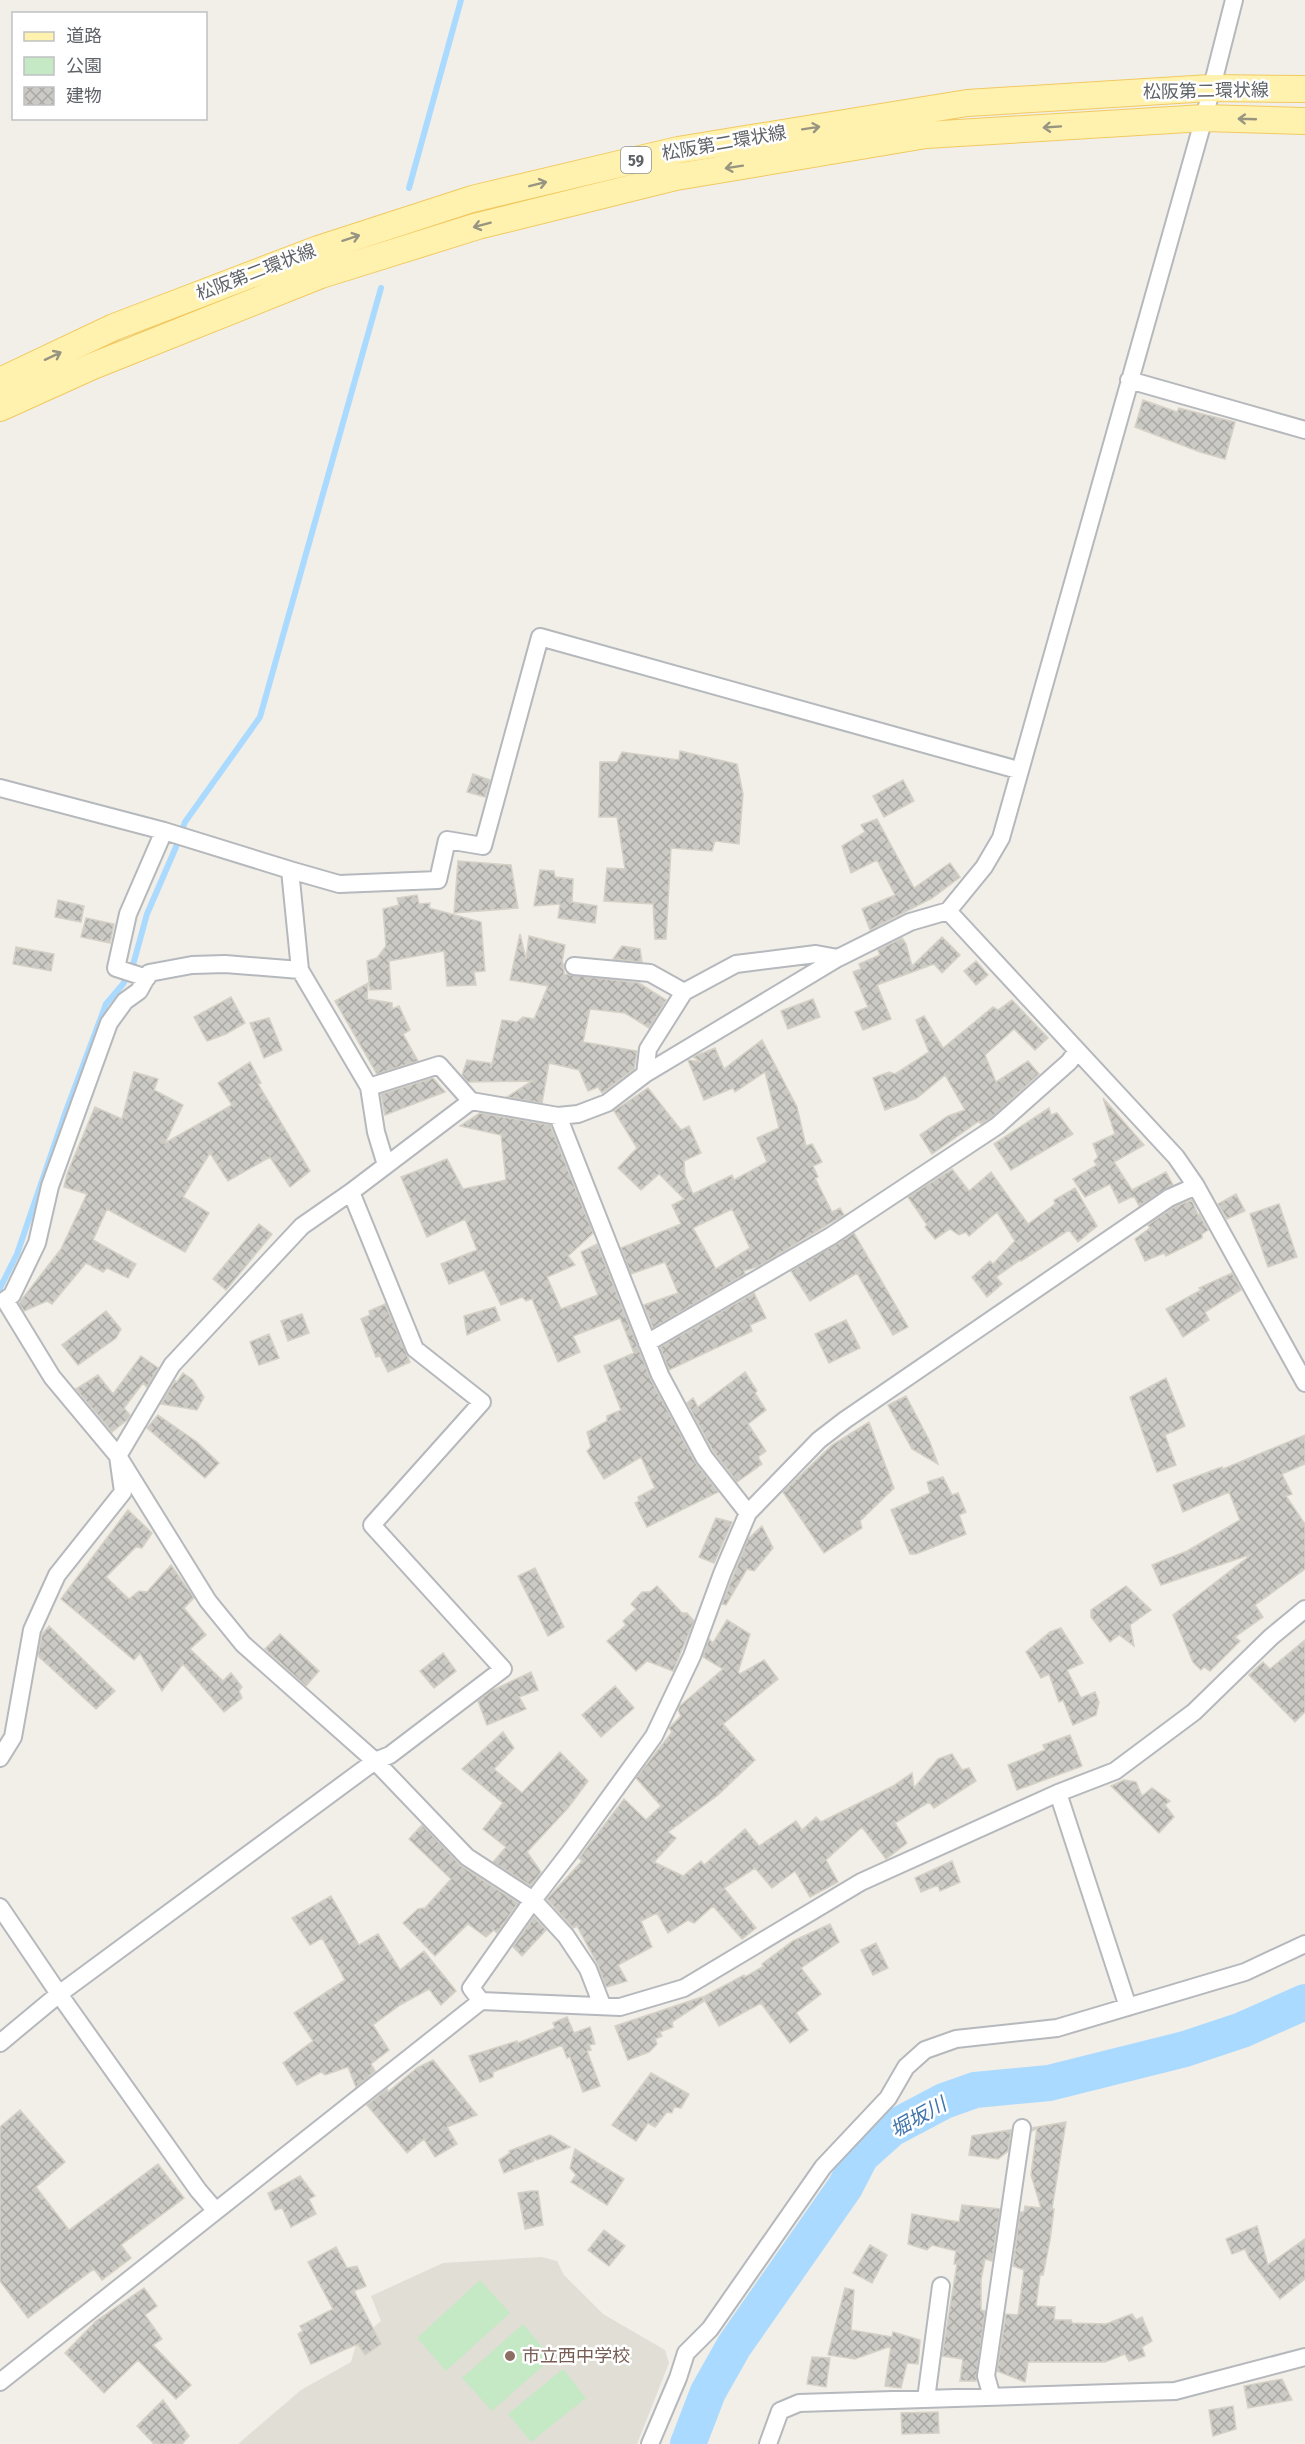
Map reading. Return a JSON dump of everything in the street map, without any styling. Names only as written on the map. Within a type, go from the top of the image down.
[{"type":"main road","name":"松阪第二環状線","points":[[0,381],[114,327],[318,249],[495,194],[678,150],[968,103],[1210,88],[1305,90]]},
{"type":"main road","name":"松阪第二環状線","points":[[0,408],[93,366],[321,275],[478,226],[676,177],[926,135],[1204,118],[1305,121]]},
{"type":"street","points":[[369,1088],[439,1065],[471,1101],[558,1116],[578,1114],[608,1103],[645,1074],[838,958],[910,922],[948,911],[984,867],[1000,838],[1204,118],[1234,0]]},
{"type":"street","points":[[1129,380],[1305,430]]},
{"type":"street","points":[[0,788],[165,831],[339,884],[438,880],[447,840],[483,846],[540,637],[1018,770]]},
{"type":"street","points":[[145,977],[116,968],[128,914],[165,831]]},
{"type":"street","points":[[290,870],[300,970],[369,1088],[376,1132],[386,1165]]},
{"type":"street","points":[[948,911],[1176,1157],[1196,1186],[1305,1383]]},
{"type":"street","points":[[645,1074],[648,1049],[684,992],[736,964],[816,954],[838,958]]},
{"type":"street","points":[[300,970],[225,963],[192,965],[149,973],[145,977],[139,991],[125,1001],[109,1023],[50,1186],[37,1243],[12,1295],[5,1300],[52,1377],[118,1456],[208,1601],[243,1644],[375,1761],[467,1857],[532,1900],[566,1936],[588,1969],[602,2005]]},
{"type":"street","points":[[574,966],[650,973],[684,992]]},
{"type":"street","points":[[647,1342],[831,1236],[997,1126],[1069,1062],[1077,1051]]},
{"type":"street","points":[[0,1758],[13,1737],[32,1630],[57,1575],[123,1492],[118,1456],[172,1365],[302,1226],[351,1192],[471,1101]]},
{"type":"street","points":[[558,1116],[660,1375],[704,1457],[748,1513]]},
{"type":"street","points":[[481,2001],[471,1988],[532,1900],[570,1852],[654,1736],[692,1656],[722,1574],[748,1513],[819,1440],[845,1420],[1169,1198],[1196,1186]]},
{"type":"street","points":[[0,2043],[59,1994],[375,1761],[390,1755],[503,1669],[372,1525],[482,1402],[415,1349],[351,1192]]},
{"type":"street","points":[[0,2382],[481,2001],[620,2007],[684,1988],[861,1882],[1058,1793],[1115,1771],[1194,1712],[1272,1637],[1305,1609]]},
{"type":"street","points":[[1058,1793],[1128,2007]]},
{"type":"street","points":[[0,1907],[198,2190],[216,2211]]},
{"type":"street","points":[[650,2444],[686,2354],[710,2329],[823,2167],[888,2098],[906,2067],[925,2050],[956,2039],[1057,2028],[1245,1972],[1305,1944]]},
{"type":"street","points":[[992,2397],[986,2376],[1022,2128]]},
{"type":"street","points":[[926,2399],[940,2286]]},
{"type":"street","points":[[768,2444],[780,2412],[799,2403],[1175,2391],[1305,2357]]},
{"type":"shaded area","name":"市立西中学校","points":[[542,2257],[557,2261],[564,2275],[603,2314],[665,2350],[669,2363],[637,2444],[238,2444],[301,2390],[351,2362],[357,2341],[381,2321],[371,2296],[443,2263]]},
{"type":"green space","points":[[480,2280],[510,2313],[446,2371],[417,2338]]},
{"type":"green space","points":[[523,2324],[552,2358],[492,2411],[462,2378]]},
{"type":"green space","points":[[563,2369],[586,2398],[531,2442],[508,2414]]},
{"type":"building","points":[[1143,400],[1177,412],[1179,408],[1235,422],[1225,459],[1135,427]]},
{"type":"building","points":[[680,751],[737,764],[743,794],[739,844],[715,841],[712,851],[671,848],[666,939],[655,939],[653,904],[604,901],[607,868],[625,869],[617,817],[599,817],[600,762],[617,762],[622,752],[679,760]]},
{"type":"building","points":[[473,774],[490,780],[485,797],[467,792]]},
{"type":"building","points":[[903,780],[914,801],[884,817],[873,796]]},
{"type":"building","points":[[877,819],[914,888],[950,863],[960,877],[932,898],[870,930],[862,909],[895,895],[877,860],[851,873],[842,846],[865,832],[861,825]]},
{"type":"building","points":[[458,861],[511,865],[518,908],[454,913]]},
{"type":"building","points":[[540,870],[554,871],[555,877],[573,879],[572,902],[597,906],[595,923],[558,918],[560,904],[534,906]]},
{"type":"building","points":[[417,895],[419,904],[430,903],[429,908],[481,922],[485,971],[474,972],[476,985],[447,986],[444,951],[389,961],[391,989],[370,990],[367,961],[377,958],[386,946],[383,909],[399,905],[397,898]]},
{"type":"building","points":[[58,900],[84,906],[81,922],[55,917]]},
{"type":"building","points":[[86,918],[114,924],[110,943],[81,937]]},
{"type":"building","points":[[520,934],[526,959],[529,936],[565,945],[562,963],[564,974],[639,983],[666,1000],[649,1028],[625,1013],[590,1009],[583,1042],[637,1051],[634,1069],[602,1093],[598,1087],[588,1091],[579,1070],[549,1063],[542,1103],[507,1097],[532,1081],[468,1082],[462,1075],[467,1060],[490,1063],[491,1068],[502,1020],[517,1022],[523,1017],[534,1019],[548,986],[510,980]]},
{"type":"building","points":[[942,937],[960,955],[942,973],[934,964],[877,985],[891,1019],[863,1030],[855,1012],[868,1007],[853,972],[861,969],[859,964],[880,955],[878,950],[902,938],[912,966]]},
{"type":"building","points":[[622,946],[640,949],[642,962],[613,959]]},
{"type":"building","points":[[16,947],[54,954],[51,971],[13,964]]},
{"type":"building","points":[[976,961],[988,975],[976,985],[964,971]]},
{"type":"building","points":[[368,983],[367,999],[392,1003],[392,1009],[399,1006],[410,1030],[403,1034],[418,1061],[377,1074],[335,1001]]},
{"type":"building","points":[[231,997],[245,1023],[226,1034],[207,1041],[194,1017]]},
{"type":"building","points":[[813,999],[820,1017],[788,1029],[781,1011]]},
{"type":"building","points":[[1012,1000],[1048,1038],[1035,1050],[1014,1029],[985,1055],[996,1082],[1028,1061],[1039,1074],[991,1118],[981,1124],[979,1121],[932,1154],[920,1135],[948,1116],[965,1110],[945,1075],[917,1098],[885,1110],[873,1078],[889,1072],[895,1074],[929,1052],[916,1020],[924,1016],[943,1048],[993,1007],[998,1010]]},
{"type":"building","points":[[269,1018],[282,1050],[264,1058],[250,1023]]},
{"type":"building","points":[[762,1040],[797,1107],[806,1146],[812,1144],[822,1162],[813,1166],[818,1177],[815,1178],[832,1212],[840,1208],[844,1215],[759,1266],[744,1271],[745,1274],[653,1328],[644,1305],[678,1293],[665,1262],[631,1274],[621,1248],[681,1224],[672,1205],[684,1199],[659,1174],[641,1190],[618,1168],[637,1148],[614,1111],[648,1088],[681,1130],[689,1126],[701,1153],[684,1161],[685,1175],[693,1194],[732,1175],[734,1180],[767,1162],[757,1138],[779,1128],[765,1072],[735,1092],[733,1088],[704,1100],[688,1060],[701,1062],[693,1057],[715,1048],[724,1069]],"holes":[[[732,1209],[750,1248],[716,1269],[693,1228]]]},
{"type":"building","points":[[250,1062],[261,1083],[258,1084],[310,1171],[290,1187],[270,1157],[228,1181],[210,1153],[183,1197],[209,1213],[185,1252],[107,1209],[93,1240],[136,1264],[128,1278],[107,1268],[103,1272],[86,1263],[52,1304],[47,1301],[24,1311],[19,1303],[61,1249],[87,1194],[64,1187],[67,1174],[95,1107],[122,1119],[134,1072],[158,1079],[154,1090],[183,1105],[165,1143],[232,1105],[218,1083]]},
{"type":"building","points":[[433,1078],[445,1092],[385,1115],[381,1094]]},
{"type":"building","points":[[1103,1098],[1144,1145],[1114,1162],[1132,1190],[1166,1172],[1173,1185],[1139,1206],[1134,1196],[1119,1203],[1110,1184],[1085,1197],[1073,1179],[1097,1165],[1094,1161],[1098,1157],[1093,1144],[1115,1134]]},
{"type":"building","points":[[1049,1108],[1051,1115],[1057,1113],[1073,1134],[1011,1170],[994,1144]]},
{"type":"building","points":[[480,1113],[550,1125],[593,1233],[568,1256],[575,1265],[547,1277],[561,1309],[598,1295],[581,1252],[597,1244],[651,1380],[695,1462],[718,1492],[647,1527],[635,1503],[639,1501],[638,1497],[655,1488],[641,1457],[604,1479],[587,1451],[591,1447],[587,1432],[607,1421],[607,1416],[621,1410],[604,1366],[634,1353],[620,1318],[573,1336],[580,1352],[558,1362],[532,1299],[526,1301],[522,1297],[501,1305],[484,1270],[449,1284],[441,1264],[477,1250],[465,1219],[427,1237],[401,1177],[447,1159],[463,1189],[506,1180],[501,1135],[460,1126]]},
{"type":"building","points":[[952,1169],[969,1191],[991,1172],[1028,1224],[1055,1204],[1054,1200],[1075,1188],[1097,1226],[1078,1242],[1069,1230],[1020,1260],[996,1277],[1002,1284],[987,1297],[972,1277],[990,1261],[993,1264],[1015,1241],[997,1212],[969,1236],[966,1232],[959,1235],[950,1229],[935,1239],[925,1227],[927,1225],[908,1197]]},
{"type":"building","points":[[1236,1194],[1245,1211],[1227,1219],[1218,1204]]},
{"type":"building","points":[[1192,1200],[1208,1230],[1202,1234],[1202,1238],[1166,1256],[1164,1253],[1145,1261],[1135,1239],[1150,1228],[1148,1225],[1174,1207]]},
{"type":"building","points":[[1279,1204],[1297,1257],[1268,1267],[1250,1214]]},
{"type":"building","points":[[259,1224],[272,1234],[226,1290],[213,1279]]},
{"type":"building","points":[[854,1233],[908,1327],[893,1335],[857,1273],[810,1301],[791,1271]]},
{"type":"building","points":[[1232,1273],[1241,1290],[1205,1312],[1209,1320],[1183,1337],[1166,1309],[1201,1290],[1199,1288]]},
{"type":"building","points":[[754,1293],[766,1318],[750,1325],[752,1331],[669,1370],[660,1347]]},
{"type":"building","points":[[385,1304],[410,1362],[388,1372],[380,1356],[376,1357],[361,1319],[370,1315],[369,1311]]},
{"type":"building","points":[[495,1307],[500,1320],[467,1335],[464,1316]]},
{"type":"building","points":[[106,1311],[121,1329],[116,1338],[78,1365],[62,1345]]},
{"type":"building","points":[[302,1314],[309,1333],[288,1341],[281,1321]]},
{"type":"building","points":[[846,1320],[860,1348],[829,1363],[815,1334]]},
{"type":"building","points":[[269,1334],[279,1358],[259,1365],[250,1342]]},
{"type":"building","points":[[141,1356],[158,1368],[147,1387],[143,1383],[124,1408],[130,1415],[127,1420],[112,1432],[76,1389],[98,1375],[113,1394]]},
{"type":"building","points":[[745,1372],[766,1410],[748,1424],[766,1451],[758,1457],[762,1464],[737,1482],[713,1451],[687,1403],[693,1398],[698,1407]]},
{"type":"building","points":[[183,1373],[193,1380],[204,1397],[197,1410],[161,1404],[175,1381],[177,1382]]},
{"type":"building","points":[[1166,1378],[1185,1426],[1165,1435],[1176,1465],[1157,1472],[1130,1397]]},
{"type":"building","points":[[906,1396],[929,1440],[938,1464],[912,1449],[888,1405]]},
{"type":"building","points":[[158,1415],[197,1442],[219,1463],[205,1478],[147,1428]]},
{"type":"building","points":[[869,1422],[894,1488],[860,1521],[862,1528],[824,1553],[783,1492],[832,1445]]},
{"type":"building","points":[[1305,1435],[1305,1464],[1282,1474],[1292,1494],[1286,1496],[1305,1524],[1305,1569],[1255,1605],[1263,1617],[1235,1637],[1240,1641],[1210,1671],[1204,1667],[1201,1670],[1193,1662],[1173,1615],[1252,1554],[1161,1585],[1152,1565],[1187,1551],[1240,1520],[1229,1492],[1183,1512],[1173,1485],[1222,1467],[1223,1469]]},
{"type":"building","points":[[943,1477],[952,1495],[958,1493],[966,1512],[959,1515],[966,1534],[916,1554],[910,1554],[891,1510],[930,1493],[927,1482]]},
{"type":"building","points":[[128,1510],[152,1533],[142,1548],[136,1547],[106,1577],[129,1599],[139,1591],[147,1592],[171,1565],[194,1598],[184,1608],[206,1635],[190,1649],[223,1681],[231,1673],[242,1687],[239,1691],[242,1698],[224,1712],[183,1664],[162,1691],[140,1653],[134,1660],[61,1599]]},
{"type":"building","points":[[716,1518],[732,1522],[714,1563],[699,1557]]},
{"type":"building","points":[[762,1526],[773,1548],[754,1571],[747,1569],[726,1605],[722,1604],[748,1539]]},
{"type":"building","points":[[535,1568],[564,1627],[548,1636],[518,1576]]},
{"type":"building","points":[[657,1586],[682,1613],[687,1613],[694,1621],[673,1671],[647,1661],[636,1671],[607,1641],[626,1625],[623,1621],[636,1609],[631,1604],[642,1592],[650,1592]]},
{"type":"building","points":[[1126,1586],[1151,1610],[1130,1625],[1134,1646],[1119,1635],[1110,1642],[1091,1617],[1091,1610]]},
{"type":"building","points":[[727,1620],[750,1634],[738,1672],[740,1674],[764,1660],[778,1679],[723,1724],[755,1760],[718,1795],[668,1832],[676,1838],[654,1862],[683,1876],[701,1861],[704,1865],[745,1829],[759,1846],[796,1821],[802,1830],[816,1817],[821,1822],[893,1786],[912,1773],[914,1788],[938,1759],[952,1754],[962,1770],[969,1768],[976,1781],[934,1808],[929,1802],[895,1823],[907,1843],[886,1859],[862,1827],[826,1860],[838,1882],[810,1897],[795,1871],[772,1888],[755,1868],[724,1888],[756,1928],[742,1939],[713,1906],[694,1923],[688,1920],[668,1933],[657,1913],[641,1921],[652,1947],[618,1965],[627,1981],[606,1987],[598,1965],[577,1926],[573,1928],[547,1899],[582,1861],[579,1858],[624,1799],[646,1820],[661,1806],[636,1778],[672,1732],[669,1728],[681,1716],[678,1710],[680,1706],[723,1669],[703,1657],[709,1639],[713,1643]]},
{"type":"building","points":[[49,1626],[115,1691],[96,1709],[38,1656],[42,1634]]},
{"type":"building","points":[[1061,1628],[1083,1663],[1067,1670],[1081,1698],[1095,1692],[1099,1702],[1096,1715],[1073,1725],[1063,1700],[1059,1702],[1049,1674],[1041,1678],[1026,1652],[1050,1632]]},
{"type":"building","points":[[280,1634],[319,1671],[306,1686],[265,1649]]},
{"type":"building","points":[[1305,1640],[1305,1712],[1295,1722],[1249,1675],[1263,1662],[1270,1669]]},
{"type":"building","points":[[443,1653],[456,1671],[434,1688],[420,1671]]},
{"type":"building","points":[[531,1672],[538,1690],[519,1697],[526,1709],[487,1725],[478,1701],[491,1691]]},
{"type":"building","points":[[615,1686],[634,1708],[601,1737],[582,1715]]},
{"type":"building","points":[[503,1732],[514,1748],[494,1769],[522,1793],[560,1752],[588,1781],[568,1808],[527,1852],[541,1872],[531,1886],[493,1862],[506,1847],[483,1829],[503,1803],[462,1769]]},
{"type":"building","points":[[1070,1735],[1082,1766],[1017,1790],[1008,1765],[1045,1750],[1043,1745]]},
{"type":"building","points":[[1124,1780],[1136,1782],[1142,1796],[1152,1788],[1170,1801],[1165,1805],[1174,1817],[1159,1833],[1111,1786]]},
{"type":"building","points":[[422,1825],[461,1866],[518,1903],[497,1933],[494,1930],[486,1937],[468,1924],[435,1956],[403,1923],[418,1909],[425,1908],[451,1879],[409,1839]]},
{"type":"building","points":[[952,1861],[960,1882],[940,1891],[938,1885],[921,1892],[915,1878]]},
{"type":"building","points":[[331,1896],[359,1945],[378,1934],[400,1970],[424,1951],[456,1991],[441,2005],[429,1989],[400,2005],[373,2025],[389,2050],[371,2064],[375,2071],[356,2087],[348,2067],[325,2075],[321,2072],[297,2085],[283,2063],[313,2041],[294,2013],[345,1980],[322,1938],[310,1945],[292,1918]]},
{"type":"building","points":[[534,1917],[546,1930],[522,1956],[513,1947]]},
{"type":"building","points":[[830,1924],[839,1942],[801,1968],[821,1994],[796,2013],[808,2030],[790,2043],[761,2003],[719,2026],[703,1997],[764,1966],[762,1964],[793,1941]]},
{"type":"building","points":[[876,1943],[888,1968],[873,1975],[861,1950]]},
{"type":"building","points":[[702,1997],[704,2001],[672,2022],[673,2027],[660,2032],[662,2036],[655,2039],[657,2044],[649,2052],[628,2060],[615,2026]]},
{"type":"building","points":[[567,2017],[574,2033],[590,2027],[595,2044],[589,2045],[591,2050],[587,2051],[600,2086],[583,2092],[570,2057],[567,2058],[562,2045],[493,2072],[493,2077],[480,2082],[469,2056],[517,2041],[518,2043],[555,2028],[553,2023]]},
{"type":"building","points":[[433,2060],[477,2115],[447,2127],[457,2144],[435,2157],[424,2139],[407,2153],[367,2105],[387,2089],[388,2092],[417,2068]]},
{"type":"building","points":[[651,2073],[689,2094],[681,2108],[674,2107],[672,2113],[667,2112],[655,2127],[648,2123],[636,2141],[612,2125]]},
{"type":"building","points":[[20,2110],[65,2162],[36,2187],[69,2230],[158,2164],[184,2198],[121,2245],[131,2258],[102,2280],[94,2269],[28,2318],[0,2281],[0,2127]]},
{"type":"building","points":[[1066,2122],[1052,2209],[1054,2209],[1050,2240],[1043,2275],[1040,2275],[1036,2306],[1055,2307],[1054,2320],[1071,2320],[1072,2323],[1106,2324],[1132,2314],[1136,2320],[1142,2317],[1152,2341],[1142,2347],[1145,2356],[1129,2361],[1125,2354],[1105,2362],[1028,2362],[1025,2382],[997,2371],[1006,2314],[1018,2315],[1024,2270],[1013,2266],[1020,2212],[1024,2212],[1025,2206],[1041,2208],[1031,2175],[1037,2128],[1032,2131],[1032,2128]]},
{"type":"building","points":[[1011,2130],[1008,2151],[998,2159],[969,2155],[972,2136]]},
{"type":"building","points":[[550,2135],[570,2147],[537,2160],[533,2157],[534,2161],[504,2173],[499,2160],[510,2153],[509,2151]]},
{"type":"building","points":[[575,2149],[624,2179],[607,2205],[571,2182],[576,2175],[570,2168]]},
{"type":"building","points":[[300,2176],[315,2196],[309,2199],[316,2214],[291,2227],[282,2208],[275,2210],[268,2193]]},
{"type":"building","points":[[538,2191],[543,2225],[525,2229],[518,2193]]},
{"type":"building","points":[[962,2205],[1000,2209],[992,2261],[985,2259],[981,2280],[981,2310],[985,2311],[976,2381],[960,2381],[963,2359],[942,2356],[957,2264],[954,2264],[956,2251],[932,2245],[927,2250],[908,2244],[912,2214],[959,2222]]},
{"type":"building","points":[[1257,2226],[1268,2265],[1305,2239],[1305,2279],[1280,2299],[1249,2258],[1245,2249],[1232,2254],[1226,2239]]},
{"type":"building","points":[[604,2230],[625,2246],[609,2266],[588,2250]]},
{"type":"building","points":[[870,2245],[887,2255],[872,2283],[853,2273]]},
{"type":"building","points":[[336,2247],[347,2268],[357,2266],[366,2286],[354,2291],[381,2344],[365,2355],[358,2344],[311,2364],[298,2334],[303,2331],[300,2326],[333,2309],[308,2262]]},
{"type":"building","points":[[144,2288],[157,2306],[145,2315],[162,2339],[153,2345],[191,2385],[176,2399],[138,2360],[104,2393],[65,2353],[96,2321]]},
{"type":"building","points":[[845,2288],[854,2290],[851,2330],[892,2337],[893,2332],[920,2340],[918,2364],[907,2363],[901,2388],[885,2386],[891,2346],[855,2359],[828,2355]]},
{"type":"building","points":[[812,2357],[830,2358],[826,2387],[807,2384]]},
{"type":"building","points":[[1282,2379],[1292,2400],[1248,2408],[1244,2386]]},
{"type":"building","points":[[163,2400],[189,2436],[182,2444],[154,2444],[137,2426]]},
{"type":"building","points":[[1233,2406],[1236,2429],[1213,2436],[1209,2410]]},
{"type":"building","points":[[938,2412],[939,2433],[902,2434],[901,2413]]},
{"type":"waterway","points":[[409,188],[461,0]]},
{"type":"waterway","points":[[0,1288],[17,1254],[106,1004],[123,984],[133,965],[147,914],[185,822],[260,717],[381,288]]},
{"type":"waterway","name":"堀坂川","points":[[688,2444],[708,2392],[734,2346],[845,2187],[861,2156],[891,2129],[944,2101],[975,2090],[1049,2083],[1185,2049],[1242,2030],[1305,2002]]},
{"type":"place","name":"市立西中学校","points":[[510,2356]]}]
